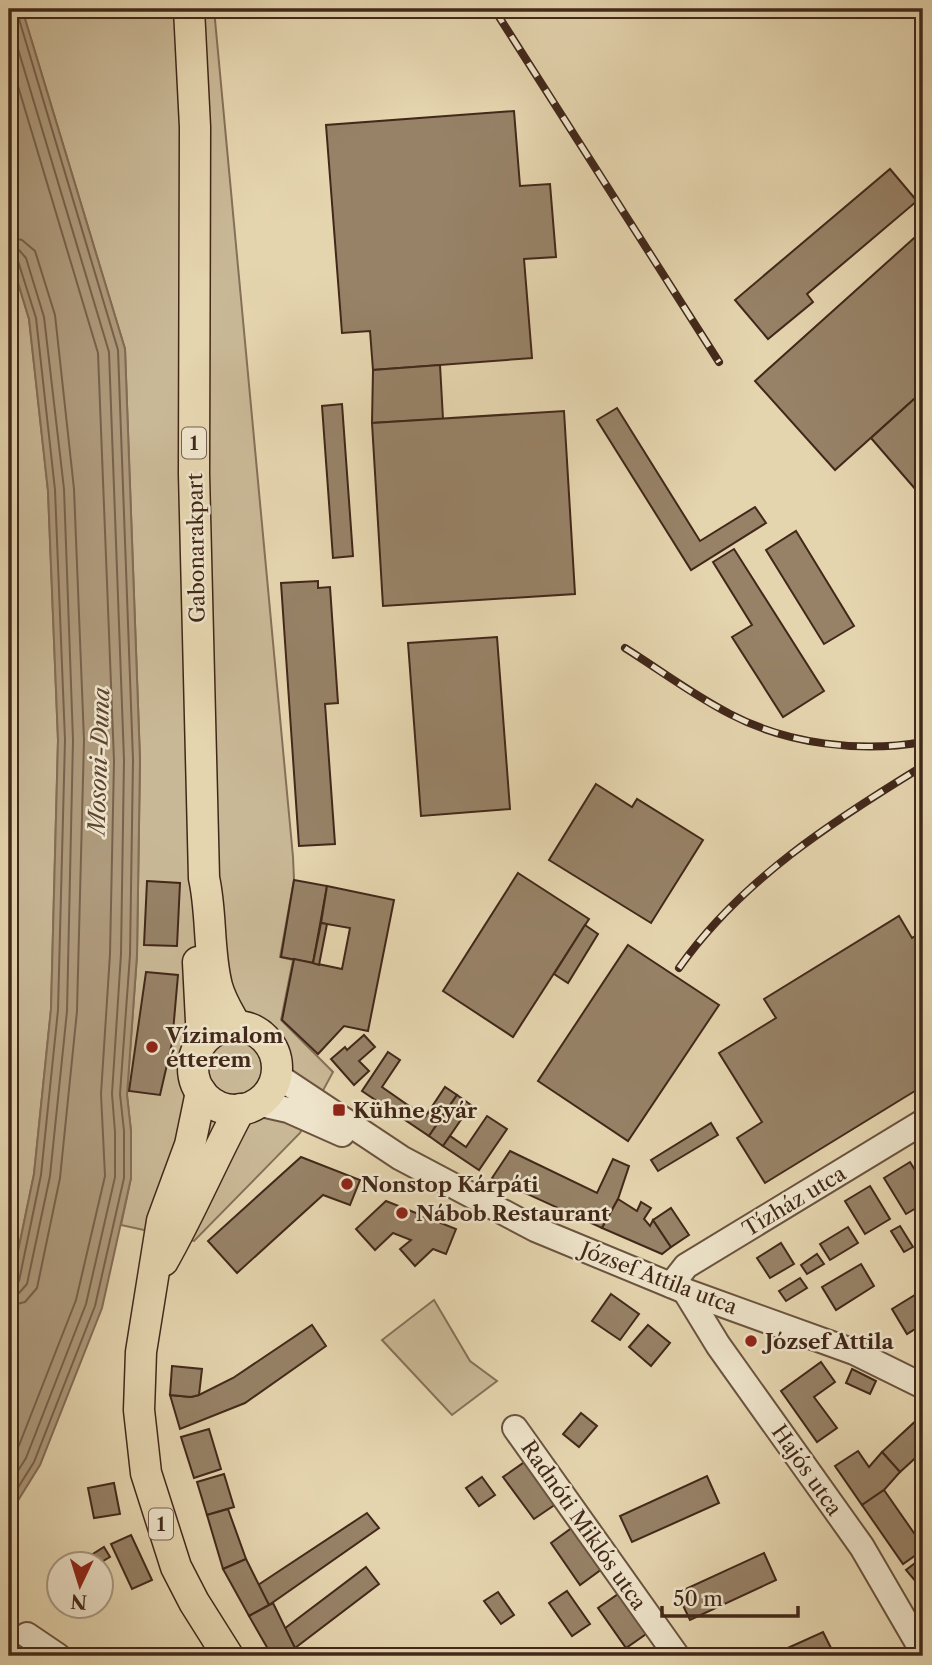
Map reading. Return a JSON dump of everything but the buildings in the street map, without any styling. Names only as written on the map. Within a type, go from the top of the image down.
[{"type":"main road","name":"Gabonarakpart","points":[[189,9],[195,127],[194,474],[204,878]]},
{"type":"main road","name":"1","points":[[204,878],[209,901],[212,961],[218,989],[236,1026]]},
{"type":"main road","name":"1","points":[[204,878],[199,900],[198,941],[202,1041],[195,1053],[193,1066],[195,1080],[201,1092],[190,1145],[162,1221],[145,1314],[139,1410],[146,1473],[176,1567],[194,1602],[228,1656]]},
{"type":"main road","points":[[202,1041],[214,1031],[236,1026],[254,1031],[269,1044],[276,1062],[276,1074]]},
{"type":"main road","name":"1","points":[[154,1276],[182,1227],[213,1158],[248,1106],[269,1091],[276,1074]]},
{"type":"main road","points":[[201,1092],[222,1108],[248,1106]]},
{"type":"street","name":"József Attila utca","points":[[276,1074],[401,1158]]},
{"type":"street","name":"József Attila utca","points":[[248,1106],[288,1110],[401,1158],[535,1229],[678,1288],[854,1352],[923,1386]]},
{"type":"street","name":"Tízház utca","points":[[678,1288],[686,1266],[923,1122]]},
{"type":"street","name":"Hajós utca","points":[[678,1288],[862,1547],[923,1651]]},
{"type":"street","name":"Radnóti Miklós utca","points":[[514,1428],[677,1656]]},
{"type":"street","points":[[27,1634],[58,1656]]},
{"type":"shaded area","points":[[22,9],[214,9],[293,857],[294,880],[280,957],[293,960],[281,1020],[333,1072],[300,1133],[194,1241],[121,1225],[131,1178],[131,1131],[127,1095],[137,955],[140,760],[125,349]]},
{"type":"shaded area","points":[[9,253],[29,319],[48,491],[58,740],[51,1009],[34,1174],[9,1295]]},
{"type":"shaded area","points":[[434,1300],[470,1361],[497,1381],[452,1415],[382,1340]]},
{"type":"water","name":"Mosoni-Duna","points":[[9,9],[22,9],[125,349],[140,760],[137,955],[127,1095],[131,1131],[131,1178],[102,1308],[40,1465],[9,1515],[9,1295],[34,1174],[51,1009],[58,740],[48,491],[29,319],[9,253]]},
{"type":"railway","points":[[494,9],[719,362]]},
{"type":"railway","points":[[625,648],[716,707],[775,733],[849,746],[923,742]]},
{"type":"railway","points":[[679,968],[731,907],[790,855],[856,808],[923,766]]},
{"type":"place","name":"Vízimalom étterem","points":[[152,1047]]},
{"type":"place","name":"Kühne gyár","points":[[339,1110]]},
{"type":"place","name":"Nonstop Kárpáti","points":[[347,1184]]},
{"type":"place","name":"Nábob Restaurant","points":[[402,1213]]},
{"type":"place","name":"József Attila","points":[[751,1341]]}]
